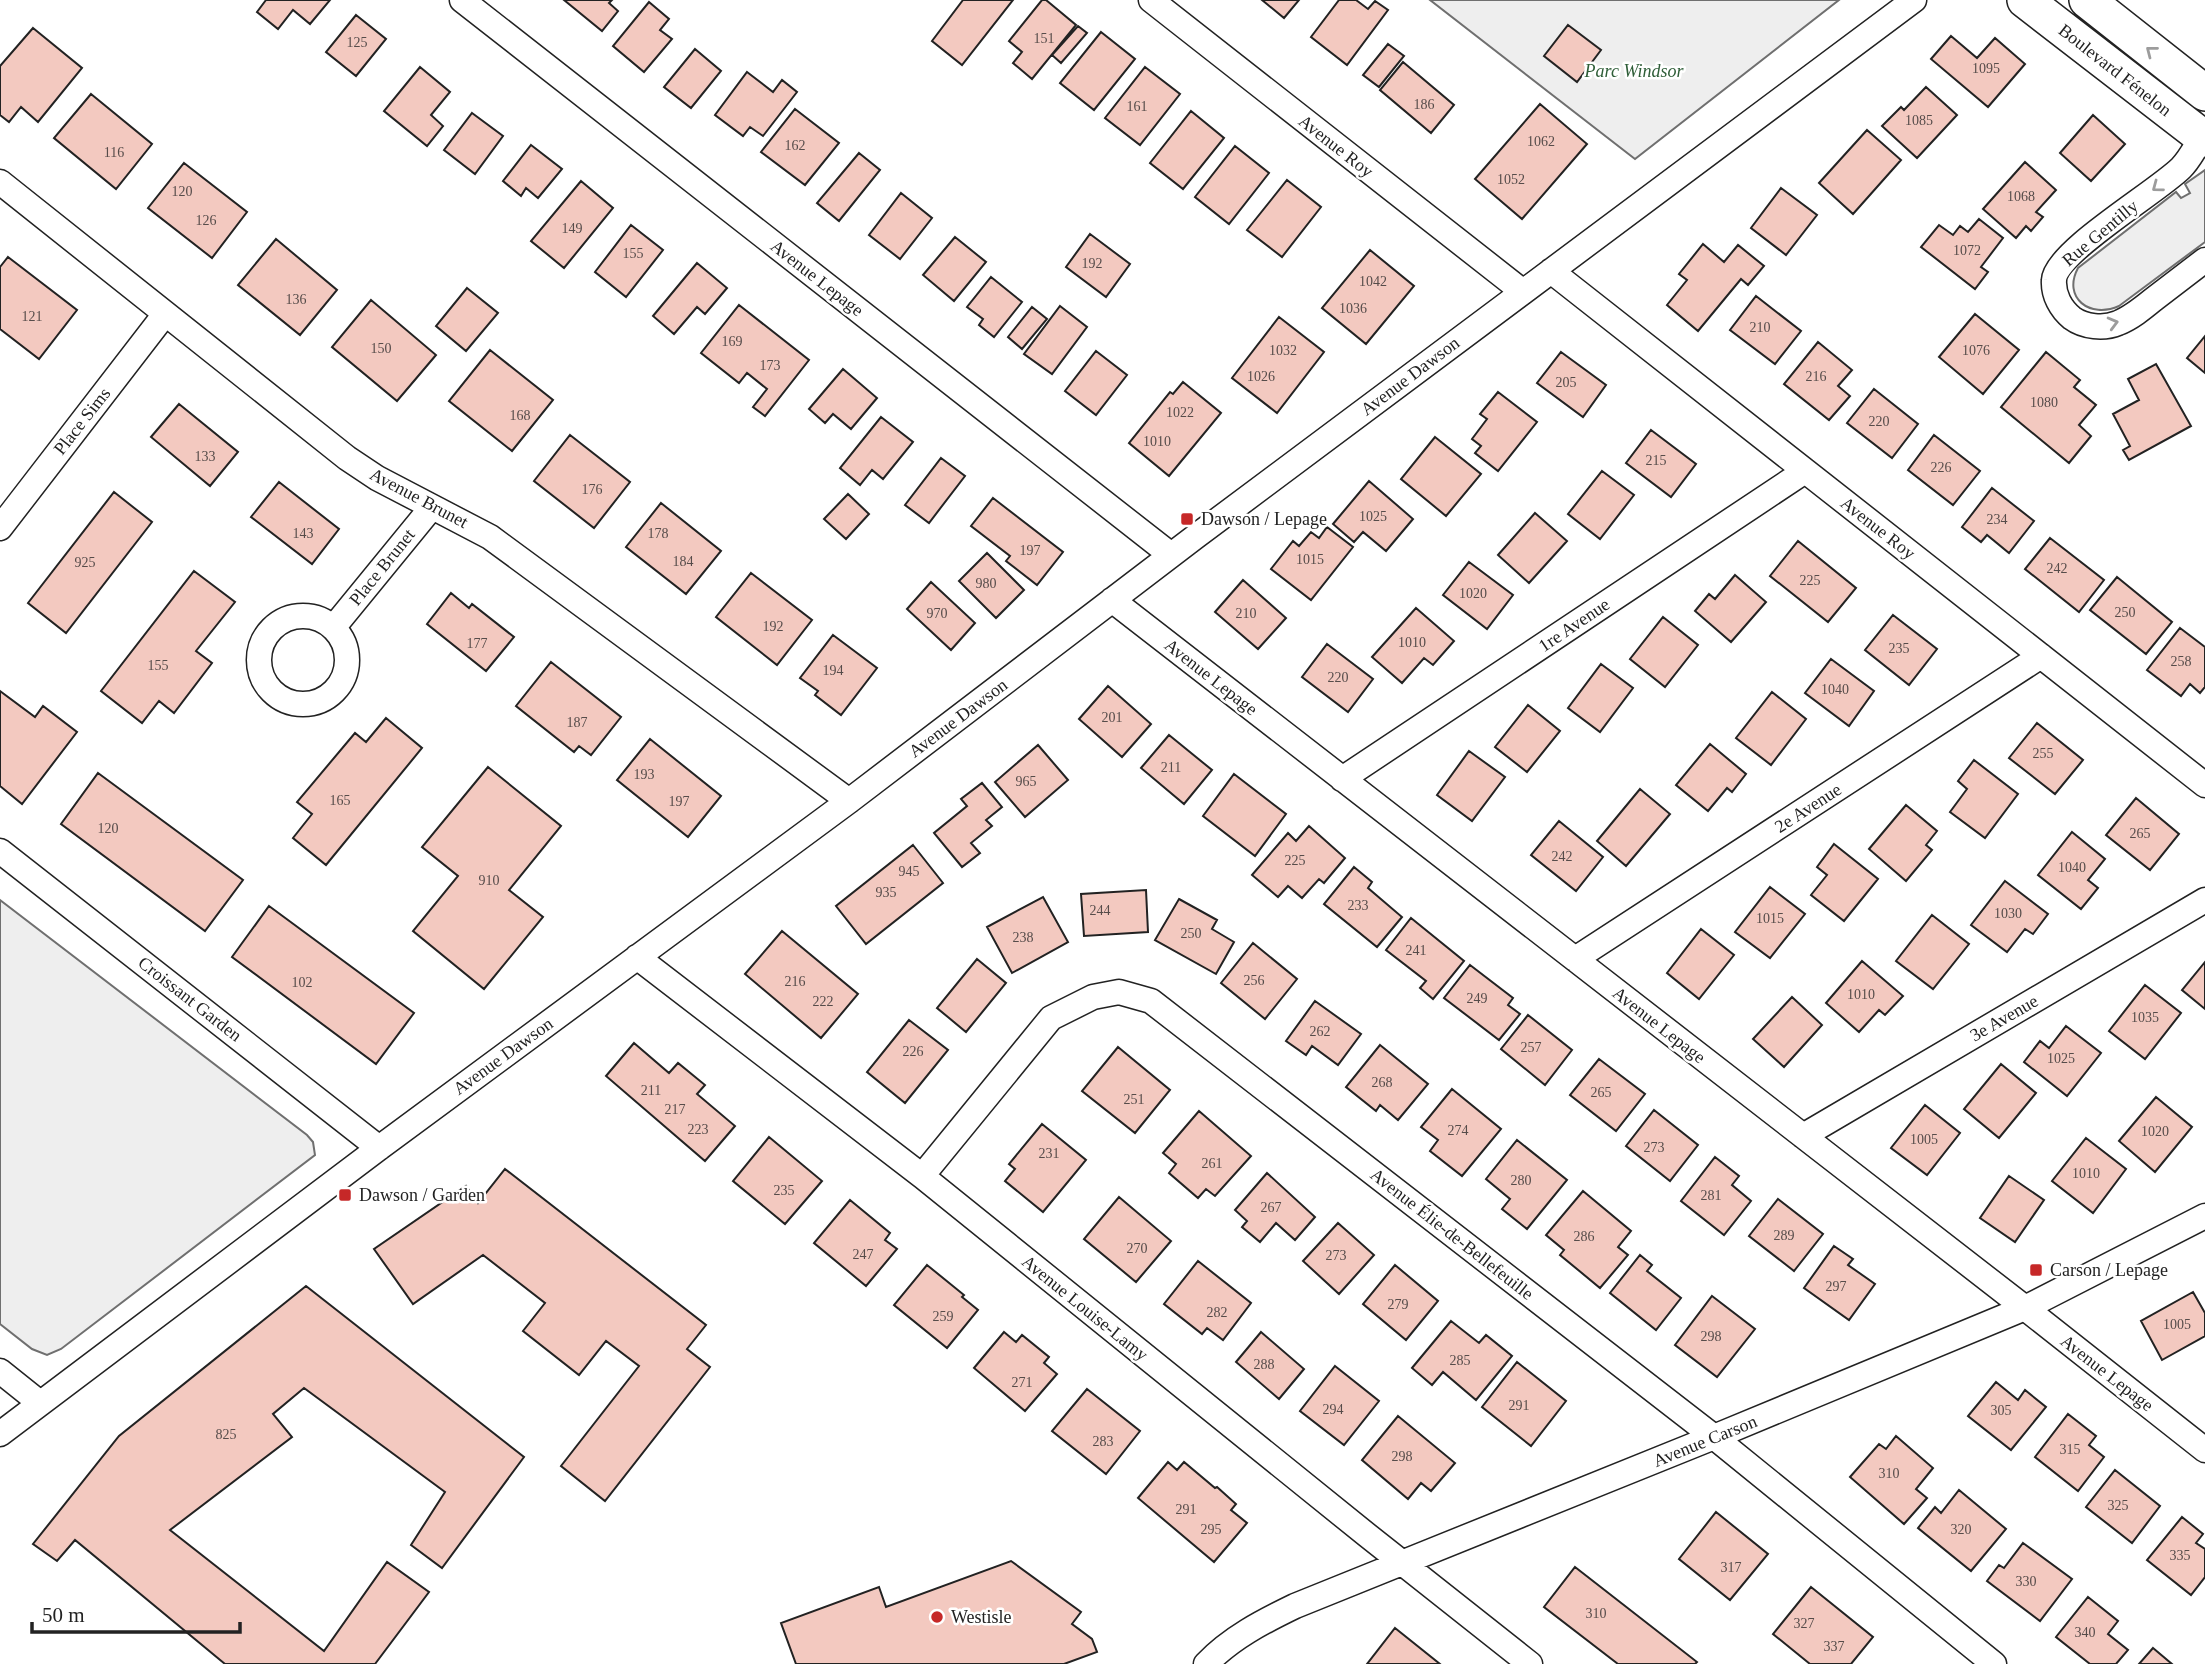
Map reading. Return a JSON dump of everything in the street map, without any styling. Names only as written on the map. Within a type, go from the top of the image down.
[{"type":"street","name":"Avenue Lepage","points":[[462,0],[1171,555]]},
{"type":"street","name":"Avenue Roy","points":[[1151,0],[1522,291]]},
{"type":"street","name":"Avenue Dawson","points":[[0,1434],[379,1147],[849,801],[1522,291],[1914,0]]},
{"type":"street","name":"Boulevard Fénelon","points":[[2025,0],[2203,138]]},
{"type":"street","points":[[2087,0],[2205,93]]},
{"type":"street","name":"Rue Gentilly","points":[[2203,138],[2174,175],[2066,258],[2054,278],[2054,287],[2062,308],[2077,321],[2097,326],[2116,324],[2205,260]]},
{"type":"street","name":"Avenue Brunet","points":[[0,182],[347,458],[377,478],[490,537],[849,801]]},
{"type":"street","name":"Avenue Roy","points":[[1551,271],[2205,785]]},
{"type":"street","name":"Place Sims","points":[[0,528],[165,314]]},
{"type":"street","name":"1re Avenue","points":[[1342,779],[1805,471]]},
{"type":"street","name":"Place Brunet","points":[[333,628],[432,507]]},
{"type":"street","name":"Avenue Lepage","points":[[1112,600],[2205,1450]]},
{"type":"street","name":"2e Avenue","points":[[1575,959],[2041,656]]},
{"type":"street","name":"Croissant Garden","points":[[0,851],[379,1147]]},
{"type":"street","name":"3e Avenue","points":[[1803,1136],[2205,900]]},
{"type":"street","name":"Avenue Louise-Lamy","points":[[637,957],[922,1176],[1530,1664]]},
{"type":"street","name":"Avenue Élie-de-Bellefeuille","points":[[922,1176],[1051,1018],[1093,997],[1119,992],[1151,1000],[1714,1437],[1994,1664]]},
{"type":"street","name":"Avenue Carson","points":[[1206,1664],[1236,1638],[1270,1618],[1335,1588],[1714,1437],[2025,1308],[2205,1216]]},
{"type":"street","points":[[0,1371],[40,1403]]},
{"type":"green space","name":"Parc Windsor","points":[[1430,0],[1839,0],[1635,159]]},
{"type":"green space","points":[[2205,170],[2205,242],[2119,306],[2098,310],[2082,303],[2076,297],[2074,288],[2078,268],[2176,192],[2181,198],[2190,193],[2185,184]]},
{"type":"green space","points":[[0,900],[307,1135],[313,1142],[315,1155],[61,1349],[47,1355],[32,1349],[0,1324]]},
{"type":"building","points":[[266,0],[330,0],[310,24],[293,10],[278,29],[257,12]]},
{"type":"building","points":[[564,0],[612,0],[609,3],[618,11],[602,31]]},
{"type":"building","points":[[963,0],[1013,0],[962,65],[932,41]]},
{"type":"building","points":[[1042,0],[1046,0],[1076,25],[1032,79],[1013,63],[1022,52],[1009,41]]},
{"type":"building","points":[[1262,0],[1299,0],[1284,18]]},
{"type":"building","points":[[1339,0],[1356,0],[1368,9],[1375,1],[1388,10],[1347,65],[1311,37]]},
{"type":"building","points":[[649,2],[669,19],[660,30],[672,39],[644,72],[613,46]]},
{"type":"building","points":[[356,15],[386,39],[356,76],[326,52]]},
{"type":"building","points":[[1568,25],[1601,50],[1577,82],[1544,56]]},
{"type":"building","points":[[1078,26],[1087,33],[1061,63],[1052,55]]},
{"type":"building","points":[[33,28],[82,68],[38,122],[21,107],[9,122],[0,115],[0,66]]},
{"type":"building","points":[[1101,32],[1135,59],[1094,110],[1060,83]]},
{"type":"building","points":[[1951,36],[1977,58],[1995,38],[2025,64],[1988,107],[1931,59]]},
{"type":"building","points":[[1388,44],[1404,56],[1379,87],[1363,75]]},
{"type":"building","points":[[695,49],[721,71],[691,108],[664,87]]},
{"type":"building","points":[[1403,62],[1454,105],[1431,133],[1380,90]]},
{"type":"building","points":[[420,67],[450,92],[431,115],[443,126],[427,146],[384,111]]},
{"type":"building","points":[[1145,67],[1180,94],[1140,145],[1105,118]]},
{"type":"building","points":[[747,72],[773,92],[782,80],[797,92],[763,136],[750,127],[743,136],[715,115]]},
{"type":"building","points":[[1926,87],[1957,115],[1917,158],[1882,126],[1901,107],[1904,110]]},
{"type":"building","points":[[91,94],[152,144],[116,189],[54,138]]},
{"type":"building","points":[[1540,104],[1587,144],[1522,219],[1475,179]]},
{"type":"building","points":[[795,109],[839,143],[805,185],[761,152]]},
{"type":"building","points":[[1191,111],[1224,138],[1183,189],[1150,163]]},
{"type":"building","points":[[472,113],[503,136],[475,174],[444,150]]},
{"type":"building","points":[[2093,115],[2125,144],[2091,181],[2060,153]]},
{"type":"building","points":[[1867,130],[1901,160],[1853,214],[1819,183]]},
{"type":"building","points":[[531,145],[562,169],[538,198],[526,188],[521,196],[503,181]]},
{"type":"building","points":[[1235,146],[1269,173],[1229,224],[1195,197]]},
{"type":"building","points":[[859,153],[880,170],[839,221],[817,203]]},
{"type":"building","points":[[2025,162],[2056,190],[2036,212],[2043,217],[2031,231],[2026,226],[2016,238],[1983,209]]},
{"type":"building","points":[[184,163],[247,212],[212,258],[148,208]]},
{"type":"building","points":[[1287,180],[1321,207],[1282,257],[1247,230]]},
{"type":"building","points":[[581,181],[613,208],[564,268],[531,241]]},
{"type":"building","points":[[1781,188],[1817,215],[1786,255],[1751,228]]},
{"type":"building","points":[[901,193],[932,218],[900,259],[869,235]]},
{"type":"building","points":[[1979,219],[2003,238],[1981,267],[1988,272],[1975,289],[1921,247],[1939,225],[1953,235],[1960,226],[1968,232]]},
{"type":"building","points":[[631,225],[663,250],[626,297],[595,272]]},
{"type":"building","points":[[1090,234],[1130,264],[1106,297],[1066,267]]},
{"type":"building","points":[[955,237],[986,262],[954,301],[923,275]]},
{"type":"building","points":[[276,239],[337,290],[300,335],[238,285]]},
{"type":"building","points":[[1703,244],[1724,262],[1738,245],[1764,266],[1748,285],[1741,279],[1698,331],[1667,305],[1687,280],[1679,274]]},
{"type":"building","points":[[1370,250],[1414,286],[1366,344],[1322,308]]},
{"type":"building","points":[[8,257],[77,310],[39,359],[0,329],[0,267]]},
{"type":"building","points":[[697,263],[727,288],[705,314],[697,307],[674,334],[653,316]]},
{"type":"building","points":[[991,277],[1022,302],[994,337],[979,325],[983,319],[967,307]]},
{"type":"building","points":[[467,288],[498,313],[466,351],[436,326]]},
{"type":"building","points":[[1756,296],[1801,331],[1775,364],[1730,330]]},
{"type":"building","points":[[371,300],[436,355],[397,401],[332,347]]},
{"type":"building","points":[[739,305],[809,360],[765,416],[753,407],[767,389],[747,373],[739,383],[701,353]]},
{"type":"building","points":[[1060,306],[1087,327],[1052,374],[1024,354]]},
{"type":"building","points":[[1032,307],[1047,319],[1022,349],[1008,337]]},
{"type":"building","points":[[1975,314],[2019,350],[1983,394],[1939,357]]},
{"type":"building","points":[[1279,317],[1324,352],[1277,413],[1232,378]]},
{"type":"building","points":[[2205,336],[2205,373],[2187,358]]},
{"type":"building","points":[[1818,342],[1852,370],[1838,386],[1850,396],[1829,420],[1784,384]]},
{"type":"building","points":[[490,350],[553,400],[512,451],[449,401]]},
{"type":"building","points":[[1096,351],[1127,375],[1096,415],[1065,391]]},
{"type":"building","points":[[1561,352],[1606,385],[1583,417],[1537,383]]},
{"type":"building","points":[[2046,352],[2080,380],[2074,387],[2096,405],[2079,425],[2091,436],[2069,463],[2001,407]]},
{"type":"building","points":[[2156,364],[2191,426],[2129,460],[2123,450],[2130,446],[2113,414],[2139,400],[2128,379]]},
{"type":"building","points":[[843,369],[877,398],[851,429],[833,414],[825,423],[809,409]]},
{"type":"building","points":[[1183,382],[1221,413],[1169,476],[1129,443],[1170,392],[1173,394]]},
{"type":"building","points":[[1874,389],[1918,424],[1892,458],[1847,423]]},
{"type":"building","points":[[1498,392],[1537,422],[1498,471],[1475,453],[1481,446],[1472,439],[1487,419],[1480,414]]},
{"type":"building","points":[[179,404],[238,452],[210,486],[151,437]]},
{"type":"building","points":[[881,417],[913,442],[883,479],[872,470],[860,485],[840,468]]},
{"type":"building","points":[[1651,430],[1696,464],[1671,497],[1626,463]]},
{"type":"building","points":[[570,435],[630,482],[594,528],[534,481]]},
{"type":"building","points":[[1934,435],[1980,471],[1953,505],[1908,470]]},
{"type":"building","points":[[1435,437],[1481,474],[1446,516],[1401,479]]},
{"type":"building","points":[[941,458],[965,476],[929,523],[905,505]]},
{"type":"building","points":[[1602,471],[1634,495],[1600,539],[1568,514]]},
{"type":"building","points":[[1369,481],[1413,519],[1386,551],[1363,532],[1354,542],[1333,524]]},
{"type":"building","points":[[279,482],[339,529],[312,564],[251,517]]},
{"type":"building","points":[[1992,488],[2034,521],[2009,553],[1987,535],[1981,542],[1962,527]]},
{"type":"building","points":[[114,492],[152,522],[66,633],[28,603]]},
{"type":"building","points":[[848,494],[869,514],[846,539],[824,519]]},
{"type":"building","points":[[993,498],[1063,552],[1037,585],[1006,561],[1010,556],[971,526]]},
{"type":"building","points":[[661,503],[721,551],[686,594],[626,547]]},
{"type":"building","points":[[1535,513],[1567,541],[1529,583],[1498,555]]},
{"type":"building","points":[[1327,527],[1353,547],[1311,600],[1271,569],[1293,541],[1299,546],[1311,532],[1319,538]]},
{"type":"building","points":[[2050,538],[2104,580],[2079,612],[2025,569]]},
{"type":"building","points":[[1798,541],[1856,588],[1828,622],[1770,576]]},
{"type":"building","points":[[987,553],[1024,590],[996,618],[959,581]]},
{"type":"building","points":[[1469,562],[1513,595],[1487,629],[1443,595]]},
{"type":"building","points":[[194,571],[235,602],[196,651],[212,663],[174,713],[159,701],[142,723],[101,691]]},
{"type":"building","points":[[751,573],[812,620],[777,665],[716,617]]},
{"type":"building","points":[[1735,575],[1766,602],[1731,642],[1695,611],[1709,594],[1715,599]]},
{"type":"building","points":[[2117,577],[2172,622],[2146,654],[2090,610]]},
{"type":"building","points":[[1243,580],[1286,618],[1258,649],[1215,612]]},
{"type":"building","points":[[931,582],[975,623],[951,650],[907,609]]},
{"type":"building","points":[[451,593],[469,608],[472,604],[514,637],[486,671],[427,624]]},
{"type":"building","points":[[1416,608],[1454,641],[1433,665],[1424,658],[1402,683],[1372,657]]},
{"type":"building","points":[[1893,615],[1937,649],[1909,685],[1865,650]]},
{"type":"building","points":[[1663,617],[1698,645],[1665,687],[1630,659]]},
{"type":"building","points":[[2180,628],[2205,647],[2205,687],[2200,693],[2190,684],[2181,696],[2147,670]]},
{"type":"building","points":[[833,635],[877,668],[841,715],[815,695],[818,691],[800,678]]},
{"type":"building","points":[[1327,644],[1373,679],[1348,712],[1302,677]]},
{"type":"building","points":[[1831,659],[1874,691],[1849,726],[1805,693]]},
{"type":"building","points":[[551,662],[621,717],[591,755],[579,746],[574,752],[516,706]]},
{"type":"building","points":[[1601,664],[1633,688],[1600,732],[1568,708]]},
{"type":"building","points":[[1108,686],[1151,724],[1122,757],[1079,719]]},
{"type":"building","points":[[0,691],[35,717],[43,706],[77,732],[22,804],[0,786]]},
{"type":"building","points":[[1772,692],[1806,719],[1771,765],[1736,738]]},
{"type":"building","points":[[1528,705],[1560,731],[1527,772],[1495,747]]},
{"type":"building","points":[[386,718],[422,748],[326,865],[293,838],[312,814],[297,802],[355,733],[366,742]]},
{"type":"building","points":[[2037,723],[2083,760],[2055,794],[2009,758]]},
{"type":"building","points":[[1169,735],[1212,770],[1184,804],[1141,768]]},
{"type":"building","points":[[650,739],[721,796],[688,837],[617,780]]},
{"type":"building","points":[[1710,744],[1746,774],[1732,792],[1727,788],[1708,811],[1676,785]]},
{"type":"building","points":[[1038,745],[1068,780],[1025,817],[995,782]]},
{"type":"building","points":[[1469,751],[1505,777],[1472,821],[1437,795]]},
{"type":"building","points":[[1974,760],[2018,794],[1985,838],[1950,812],[1967,789],[1958,781]]},
{"type":"building","points":[[488,767],[561,826],[509,890],[543,917],[484,989],[413,931],[458,876],[422,847]]},
{"type":"building","points":[[98,773],[243,880],[205,931],[61,824]]},
{"type":"building","points":[[1234,774],[1286,814],[1255,856],[1203,816]]},
{"type":"building","points":[[982,783],[1002,807],[986,820],[992,826],[971,843],[980,853],[962,867],[934,833],[967,806],[961,799]]},
{"type":"building","points":[[1640,789],[1670,814],[1626,866],[1597,841]]},
{"type":"building","points":[[2136,798],[2179,834],[2150,870],[2106,835]]},
{"type":"building","points":[[1906,805],[1937,831],[1926,845],[1932,850],[1906,881],[1869,849]]},
{"type":"building","points":[[1559,821],[1603,857],[1576,891],[1531,855]]},
{"type":"building","points":[[1309,826],[1345,858],[1324,883],[1319,879],[1302,898],[1288,886],[1278,897],[1252,875],[1288,833],[1296,841]]},
{"type":"building","points":[[2072,832],[2105,859],[2088,880],[2098,888],[2081,909],[2038,875]]},
{"type":"building","points":[[1834,844],[1878,879],[1844,921],[1811,895],[1827,875],[1817,867]]},
{"type":"building","points":[[913,845],[943,883],[866,944],[836,906]]},
{"type":"building","points":[[1354,867],[1372,882],[1368,888],[1402,917],[1377,947],[1324,904]]},
{"type":"building","points":[[2005,881],[2048,914],[2033,934],[2025,929],[2007,952],[1971,925]]},
{"type":"building","points":[[1770,887],[1805,914],[1770,958],[1735,932]]},
{"type":"building","points":[[1146,890],[1148,932],[1084,936],[1081,894]]},
{"type":"building","points":[[1043,897],[1068,942],[1012,973],[987,927]]},
{"type":"building","points":[[1179,899],[1217,920],[1212,929],[1234,942],[1216,974],[1155,940]]},
{"type":"building","points":[[269,906],[414,1013],[376,1064],[232,957]]},
{"type":"building","points":[[1932,915],[1969,944],[1933,989],[1896,961]]},
{"type":"building","points":[[1411,918],[1464,961],[1433,999],[1420,988],[1426,981],[1386,950]]},
{"type":"building","points":[[1701,929],[1734,955],[1699,999],[1667,973]]},
{"type":"building","points":[[782,931],[858,994],[821,1038],[745,974]]},
{"type":"building","points":[[1253,943],[1297,979],[1265,1019],[1221,983]]},
{"type":"building","points":[[977,959],[1006,983],[966,1032],[937,1008]]},
{"type":"building","points":[[1862,961],[1903,996],[1885,1015],[1879,1010],[1859,1032],[1826,1003]]},
{"type":"building","points":[[2205,962],[2205,1009],[2182,990]]},
{"type":"building","points":[[1470,965],[1513,998],[1508,1005],[1520,1014],[1499,1040],[1444,998]]},
{"type":"building","points":[[2145,985],[2181,1013],[2145,1059],[2109,1031]]},
{"type":"building","points":[[1792,997],[1822,1025],[1784,1067],[1753,1039]]},
{"type":"building","points":[[1315,1001],[1361,1034],[1338,1065],[1312,1046],[1306,1055],[1286,1041]]},
{"type":"building","points":[[1528,1015],[1572,1050],[1545,1085],[1501,1049]]},
{"type":"building","points":[[909,1020],[948,1050],[905,1103],[867,1072]]},
{"type":"building","points":[[2066,1026],[2101,1053],[2067,1096],[2024,1062],[2040,1041],[2049,1048]]},
{"type":"building","points":[[634,1043],[669,1073],[678,1063],[705,1085],[697,1094],[735,1126],[705,1161],[606,1076]]},
{"type":"building","points":[[1380,1045],[1428,1084],[1398,1120],[1380,1105],[1376,1111],[1346,1087]]},
{"type":"building","points":[[1118,1047],[1170,1090],[1135,1133],[1082,1091]]},
{"type":"building","points":[[1599,1059],[1645,1094],[1616,1131],[1570,1095]]},
{"type":"building","points":[[2001,1064],[2036,1093],[1999,1138],[1964,1109]]},
{"type":"building","points":[[1452,1089],[1501,1129],[1462,1176],[1430,1151],[1438,1140],[1421,1127]]},
{"type":"building","points":[[2156,1097],[2192,1127],[2155,1172],[2119,1141]]},
{"type":"building","points":[[1925,1105],[1960,1133],[1927,1175],[1891,1148]]},
{"type":"building","points":[[1654,1110],[1698,1145],[1670,1181],[1626,1146]]},
{"type":"building","points":[[1199,1111],[1251,1156],[1215,1196],[1206,1189],[1198,1198],[1169,1173],[1176,1164],[1163,1153]]},
{"type":"building","points":[[1042,1124],[1086,1160],[1043,1212],[1005,1181],[1015,1169],[1009,1164]]},
{"type":"building","points":[[769,1137],[822,1181],[785,1224],[733,1181]]},
{"type":"building","points":[[2086,1138],[2126,1169],[2093,1213],[2052,1181]]},
{"type":"building","points":[[1517,1140],[1567,1180],[1527,1229],[1502,1209],[1510,1199],[1486,1179]]},
{"type":"building","points":[[1715,1157],[1739,1176],[1732,1185],[1751,1201],[1724,1235],[1681,1201]]},
{"type":"building","points":[[505,1169],[706,1325],[687,1349],[710,1367],[605,1501],[561,1466],[639,1366],[606,1341],[579,1375],[523,1331],[545,1303],[483,1255],[413,1304],[374,1249],[466,1186],[478,1203]]},
{"type":"building","points":[[1267,1173],[1315,1217],[1295,1240],[1276,1223],[1260,1242],[1242,1227],[1247,1221],[1235,1210]]},
{"type":"building","points":[[2009,1176],[2044,1200],[2015,1242],[1980,1218]]},
{"type":"building","points":[[1583,1191],[1631,1231],[1618,1247],[1628,1255],[1600,1288],[1560,1255],[1564,1250],[1546,1235]]},
{"type":"building","points":[[1119,1197],[1171,1241],[1136,1282],[1084,1239]]},
{"type":"building","points":[[1778,1199],[1823,1234],[1794,1271],[1749,1236]]},
{"type":"building","points":[[850,1200],[890,1233],[885,1240],[897,1249],[866,1286],[814,1243]]},
{"type":"building","points":[[1338,1223],[1374,1255],[1339,1294],[1303,1261]]},
{"type":"building","points":[[1834,1246],[1853,1259],[1848,1265],[1875,1284],[1849,1320],[1804,1288]]},
{"type":"building","points":[[1640,1255],[1652,1265],[1647,1271],[1681,1298],[1656,1330],[1610,1293]]},
{"type":"building","points":[[1198,1261],[1251,1303],[1223,1340],[1207,1328],[1202,1334],[1164,1304]]},
{"type":"building","points":[[927,1265],[978,1310],[947,1348],[894,1305]]},
{"type":"building","points":[[1395,1265],[1438,1301],[1406,1340],[1363,1304]]},
{"type":"building","points":[[306,1286],[524,1457],[442,1568],[411,1545],[445,1492],[304,1388],[273,1414],[292,1437],[170,1530],[324,1651],[387,1562],[429,1592],[375,1664],[225,1664],[75,1540],[57,1561],[33,1544],[119,1436]]},
{"type":"building","points":[[2193,1292],[2205,1313],[2205,1336],[2162,1360],[2141,1321]]},
{"type":"building","points":[[1712,1296],[1755,1329],[1717,1377],[1675,1345]]},
{"type":"building","points":[[1451,1321],[1479,1343],[1486,1335],[1512,1356],[1476,1400],[1443,1372],[1432,1385],[1412,1368]]},
{"type":"building","points":[[1004,1332],[1016,1342],[1022,1335],[1049,1357],[1044,1363],[1057,1374],[1025,1411],[974,1368]]},
{"type":"building","points":[[1261,1332],[1304,1369],[1279,1399],[1236,1362]]},
{"type":"building","points":[[1517,1362],[1566,1401],[1531,1446],[1482,1407]]},
{"type":"building","points":[[1335,1366],[1379,1401],[1344,1445],[1300,1411]]},
{"type":"building","points":[[1996,1382],[2018,1400],[2025,1390],[2046,1407],[2011,1450],[1968,1416]]},
{"type":"building","points":[[1087,1389],[1140,1431],[1106,1474],[1052,1431]]},
{"type":"building","points":[[2068,1414],[2096,1436],[2089,1445],[2104,1457],[2078,1491],[2035,1457]]},
{"type":"building","points":[[1398,1416],[1455,1463],[1431,1491],[1421,1483],[1408,1499],[1362,1460]]},
{"type":"building","points":[[1896,1436],[1933,1468],[1916,1489],[1927,1498],[1904,1524],[1850,1477],[1879,1444],[1886,1449]]},
{"type":"building","points":[[1168,1462],[1177,1470],[1184,1462],[1217,1487],[1236,1504],[1231,1510],[1247,1523],[1214,1562],[1138,1498]]},
{"type":"building","points":[[2115,1470],[2160,1506],[2132,1543],[2086,1507]]},
{"type":"building","points":[[1959,1490],[2006,1529],[1971,1571],[1918,1528],[1935,1507],[1941,1513]]},
{"type":"building","points":[[1716,1512],[1768,1554],[1730,1600],[1679,1559]]},
{"type":"building","points":[[2182,1517],[2203,1534],[2196,1543],[2205,1549],[2205,1577],[2191,1595],[2147,1560]]},
{"type":"building","points":[[2023,1543],[2072,1579],[2040,1621],[1987,1581],[1999,1565],[2004,1568]]},
{"type":"building","name":"Westisle","points":[[1011,1561],[1081,1612],[1072,1624],[1092,1639],[1097,1652],[1064,1664],[796,1664],[781,1623],[879,1587],[886,1607]]},
{"type":"building","points":[[1575,1567],[1697,1662],[1618,1664],[1544,1607]]},
{"type":"building","points":[[1811,1587],[1873,1637],[1851,1664],[1810,1664],[1773,1634]]},
{"type":"building","points":[[2088,1597],[2118,1621],[2108,1634],[2128,1650],[2116,1664],[2090,1664],[2056,1637]]},
{"type":"building","points":[[1395,1628],[1440,1664],[1367,1664]]},
{"type":"building","points":[[2153,1648],[2172,1664],[2139,1664]]},
{"type":"place","name":"Dawson / Lepage","points":[[1187,519]]},
{"type":"place","name":"Dawson / Garden","points":[[345,1195]]},
{"type":"place","name":"Carson / Lepage","points":[[2036,1270]]},
{"type":"place","name":"Westisle","points":[[937,1617]]}]
